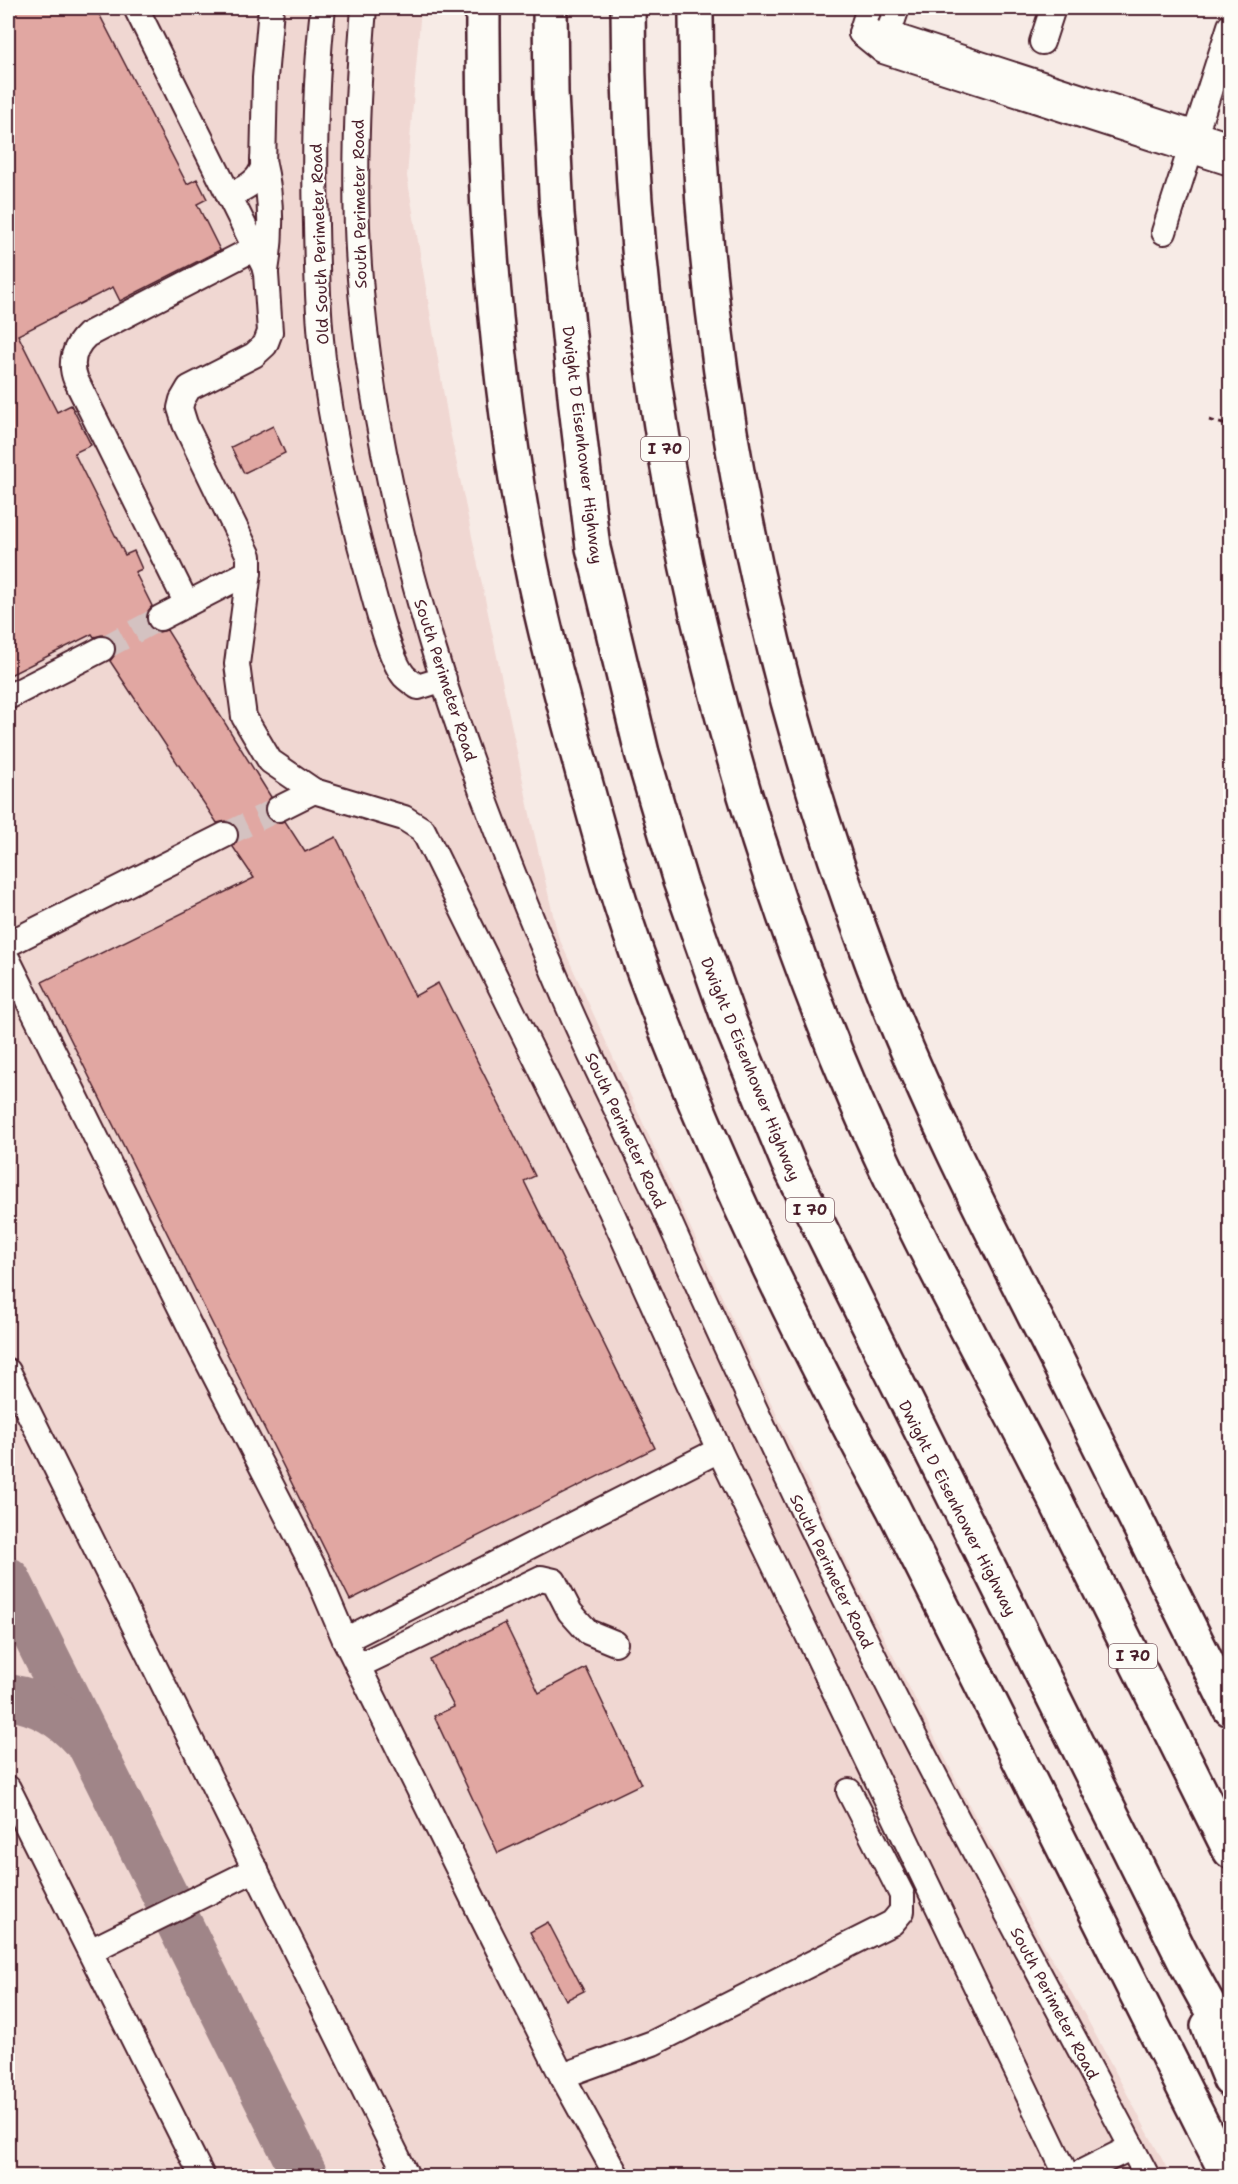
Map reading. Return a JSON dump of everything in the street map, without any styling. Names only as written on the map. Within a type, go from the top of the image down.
[{"type":"highway","points":[[483,8],[484,133],[492,267],[507,416],[525,529],[559,687],[609,866],[644,975],[701,1117],[775,1279],[839,1411],[898,1518],[1228,2176]]},
{"type":"highway","name":"Dwight D Eisenhower Highway","points":[[550,8],[551,92],[558,214],[576,406],[593,548],[640,742],[680,881],[729,1020],[788,1163],[1185,1962],[1230,2044]]},
{"type":"highway","name":"I 70","points":[[628,8],[633,175],[652,368],[685,554],[706,656],[736,771],[767,868],[809,985],[874,1141],[961,1319],[1041,1472],[1230,1851]]},
{"type":"highway","points":[[696,8],[701,173],[720,367],[748,536],[785,692],[811,783],[873,967],[930,1100],[983,1212],[1230,1709]]},
{"type":"highway","points":[[1154,1900],[1230,2080]]},
{"type":"street","points":[[136,8],[230,196],[266,274]]},
{"type":"street","points":[[230,196],[252,184],[261,173],[271,8]]},
{"type":"street","name":"Old South Perimeter Road","points":[[323,8],[317,57],[315,115],[317,275],[325,372],[339,454],[359,542],[385,634],[396,661],[403,675],[418,687],[444,679]]},
{"type":"street","name":"South Perimeter Road","points":[[364,8],[357,110],[357,228],[362,303],[371,378],[398,521],[423,613],[495,829],[570,1010],[763,1427],[905,1719],[1147,2176]]},
{"type":"street","points":[[861,33],[869,8]]},
{"type":"street","points":[[888,34],[897,8]]},
{"type":"street","points":[[1042,42],[1053,8]]},
{"type":"street","points":[[1164,232],[1230,26]]},
{"type":"street","points":[[861,33],[888,34],[1193,142],[1230,163]]},
{"type":"street","points":[[861,33],[883,51],[1193,142],[1230,145]]},
{"type":"street","points":[[263,160],[269,185],[270,245],[266,274],[270,332],[265,345],[254,355],[189,388],[180,408],[185,424],[249,556],[237,664],[244,717],[270,761],[314,791],[404,818],[423,830],[611,1210],[719,1449],[1067,2176]]},
{"type":"street","points":[[187,603],[76,380],[73,372],[74,357],[78,343],[87,334],[255,248]]},
{"type":"street","points":[[160,618],[249,572]]},
{"type":"street","points":[[8,697],[102,649]]},
{"type":"street","points":[[278,809],[314,791]]},
{"type":"street","points":[[8,944],[225,835]]},
{"type":"street","points":[[9,969],[266,1482],[316,1572],[345,1640],[562,2076],[617,2176]]},
{"type":"street","points":[[8,1371],[407,2176]]},
{"type":"street","points":[[345,1640],[719,1449]]},
{"type":"street","points":[[358,1666],[541,1578],[554,1581],[570,1612],[588,1632],[615,1643]]},
{"type":"street","points":[[8,1788],[202,2176]]},
{"type":"street","points":[[562,2076],[653,2043],[892,1923],[902,1911],[902,1895],[849,1791]]},
{"type":"street","points":[[90,1951],[255,1869]]},
{"type":"street","points":[[1074,2176],[1132,2147]]},
{"type":"path","points":[[1209,420],[1230,426]]},
{"type":"shaded area","points":[[8,8],[421,8],[407,176],[450,431],[532,824],[558,936],[742,1341],[850,1571],[967,1801],[1171,2176],[8,2176]]},
{"type":"building","points":[[8,8],[96,8],[187,184],[197,179],[207,199],[197,204],[220,250],[120,301],[113,287],[18,335],[57,412],[71,405],[91,445],[74,453],[125,555],[134,551],[142,569],[135,572],[152,606],[146,617],[147,624],[152,630],[159,632],[167,630],[271,797],[264,808],[266,816],[277,823],[285,821],[305,852],[336,837],[415,996],[438,983],[535,1176],[524,1181],[655,1448],[350,1600],[42,982],[254,878],[233,847],[239,836],[237,828],[226,821],[217,823],[110,661],[116,649],[110,637],[102,635],[94,637],[92,634],[8,676]]},
{"type":"building","points":[[273,426],[285,453],[244,473],[231,447]]},
{"type":"building","points":[[505,1623],[539,1693],[586,1668],[641,1784],[498,1853],[434,1716],[454,1707],[430,1660]]},
{"type":"building","points":[[548,1922],[584,1991],[566,2000],[530,1932]]},
{"type":"taxiway","points":[[8,1580],[305,2176]]},
{"type":"taxiway","points":[[8,1697],[49,1710],[67,1722],[83,1738]]},
{"type":"tunnel","points":[[102,649],[160,618]]},
{"type":"tunnel","points":[[225,835],[278,809]]}]
